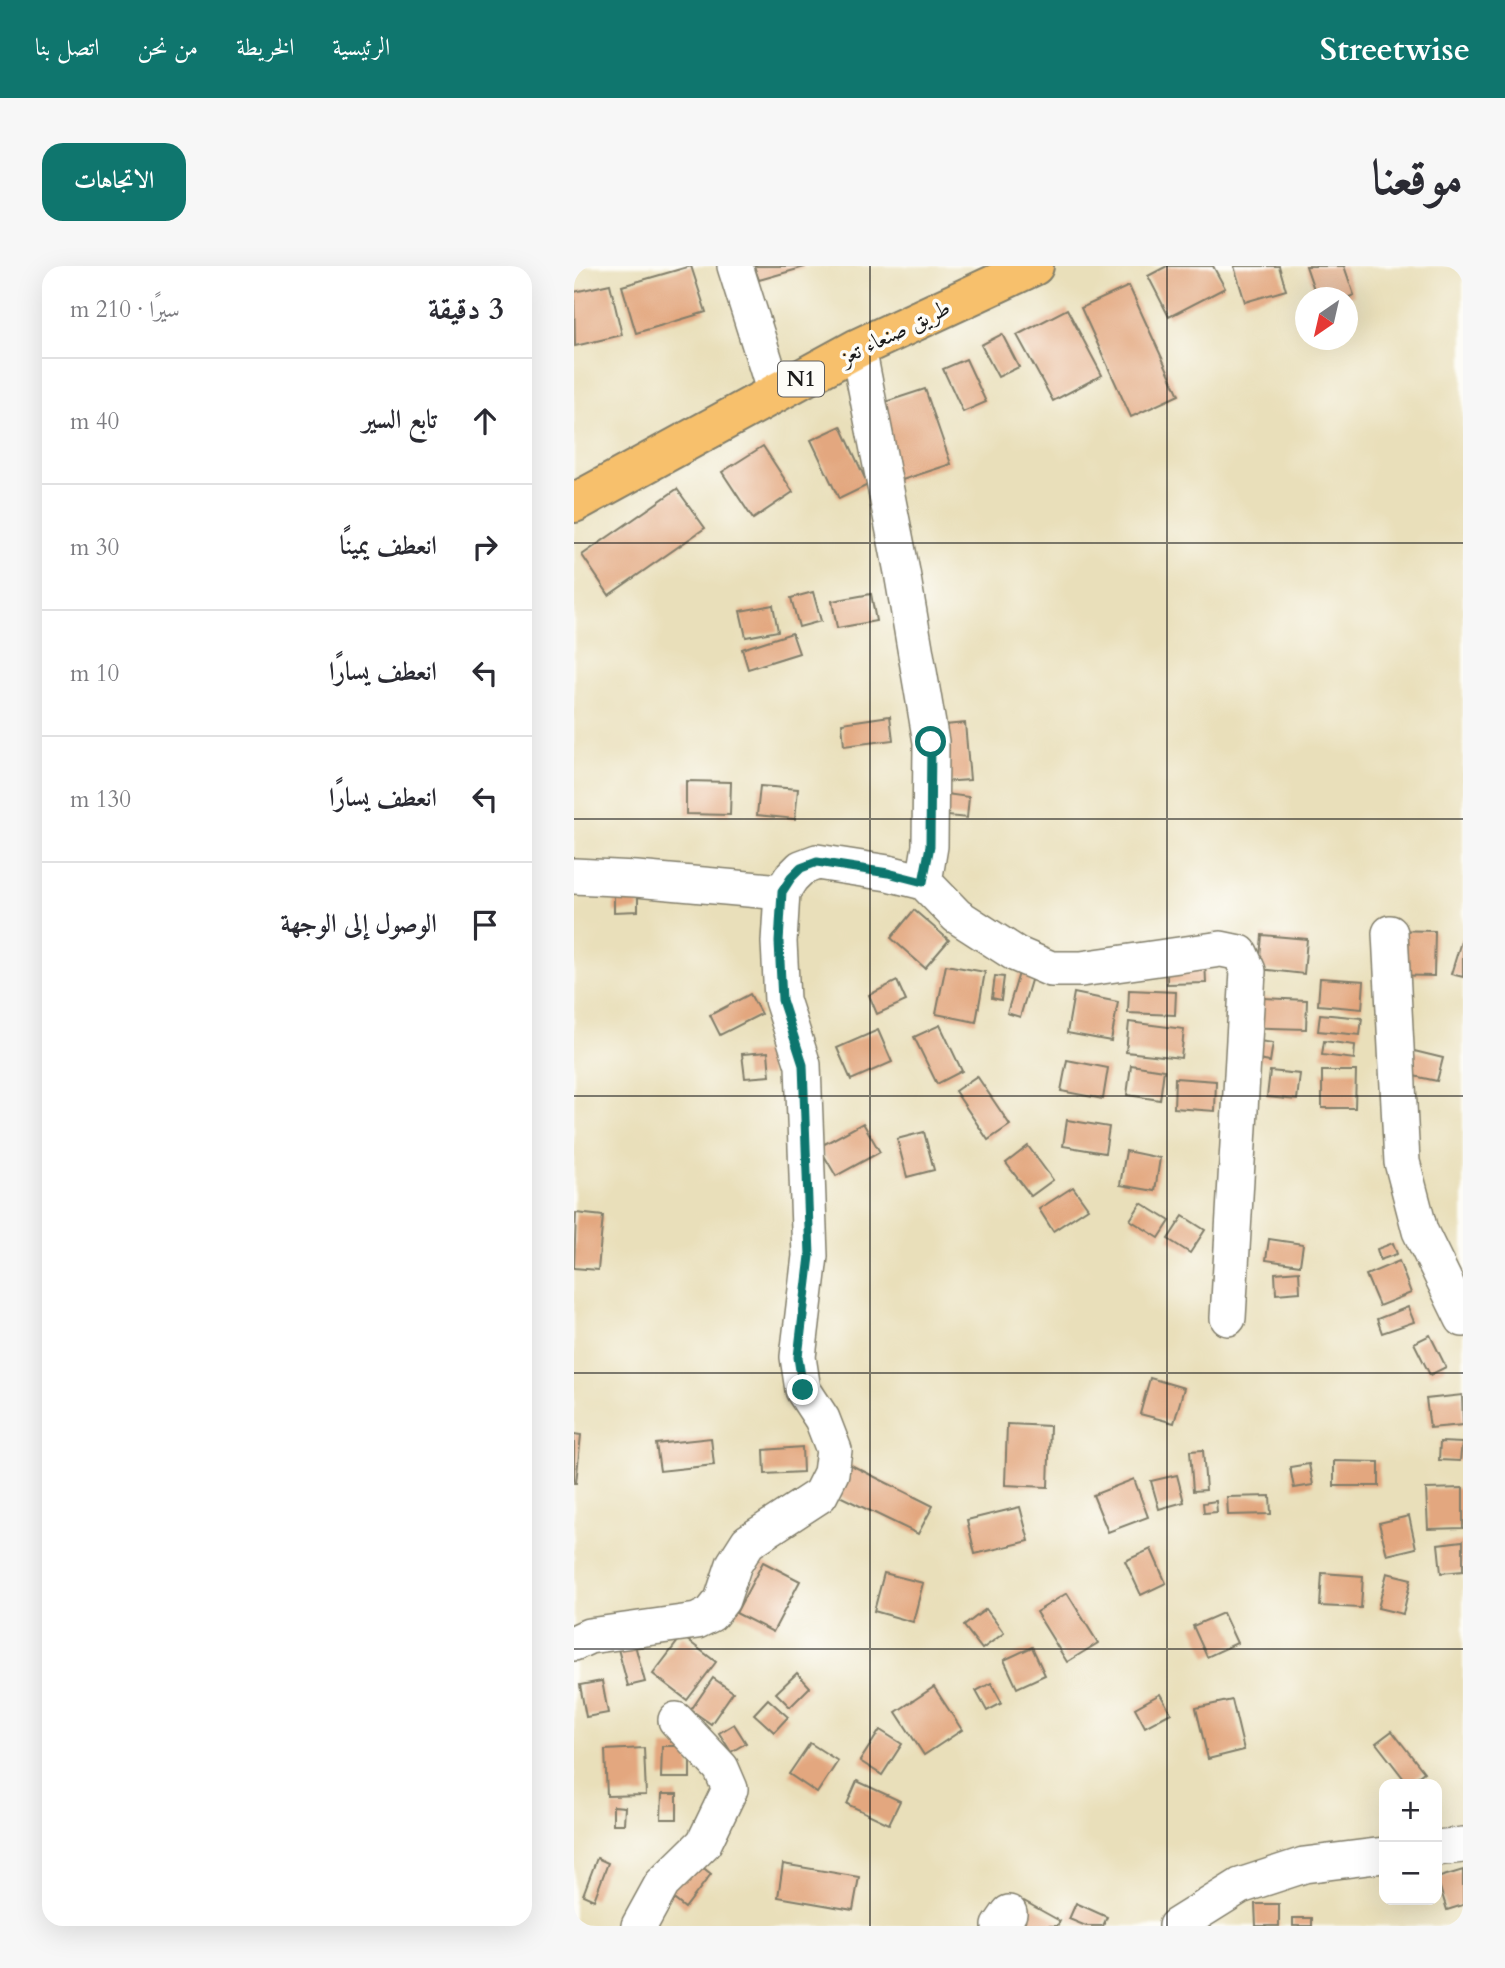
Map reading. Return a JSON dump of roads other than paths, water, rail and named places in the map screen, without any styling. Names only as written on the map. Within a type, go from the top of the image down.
[{"type":"highway","name":"طريق صنعاء تعز","points":[[574,503],[858,348],[1034,266]]},
{"type":"street","points":[[735,266],[775,393]]},
{"type":"street","points":[[858,348],[902,572],[931,742],[930,846],[923,882]]},
{"type":"street","points":[[574,1643],[589,1636],[697,1621],[711,1614],[722,1600],[734,1564],[748,1542],[820,1495],[831,1473],[834,1450],[822,1419],[803,1390],[798,1357],[810,1244],[803,1065],[782,1000],[779,942],[782,892],[801,868],[817,862],[888,873],[923,882],[957,916],[1016,954],[1051,969],[1081,969],[1221,949],[1240,953],[1248,971],[1228,1318]]},
{"type":"street","points":[[574,876],[782,892]]},
{"type":"street","points":[[1390,933],[1402,1162],[1420,1231],[1463,1318]]},
{"type":"street","points":[[639,1926],[663,1884],[704,1843],[730,1789],[721,1768],[676,1720]]},
{"type":"street","points":[[1442,1848],[1463,1845]]},
{"type":"street","points":[[1176,1926],[1240,1886],[1304,1865],[1379,1856]]}]
